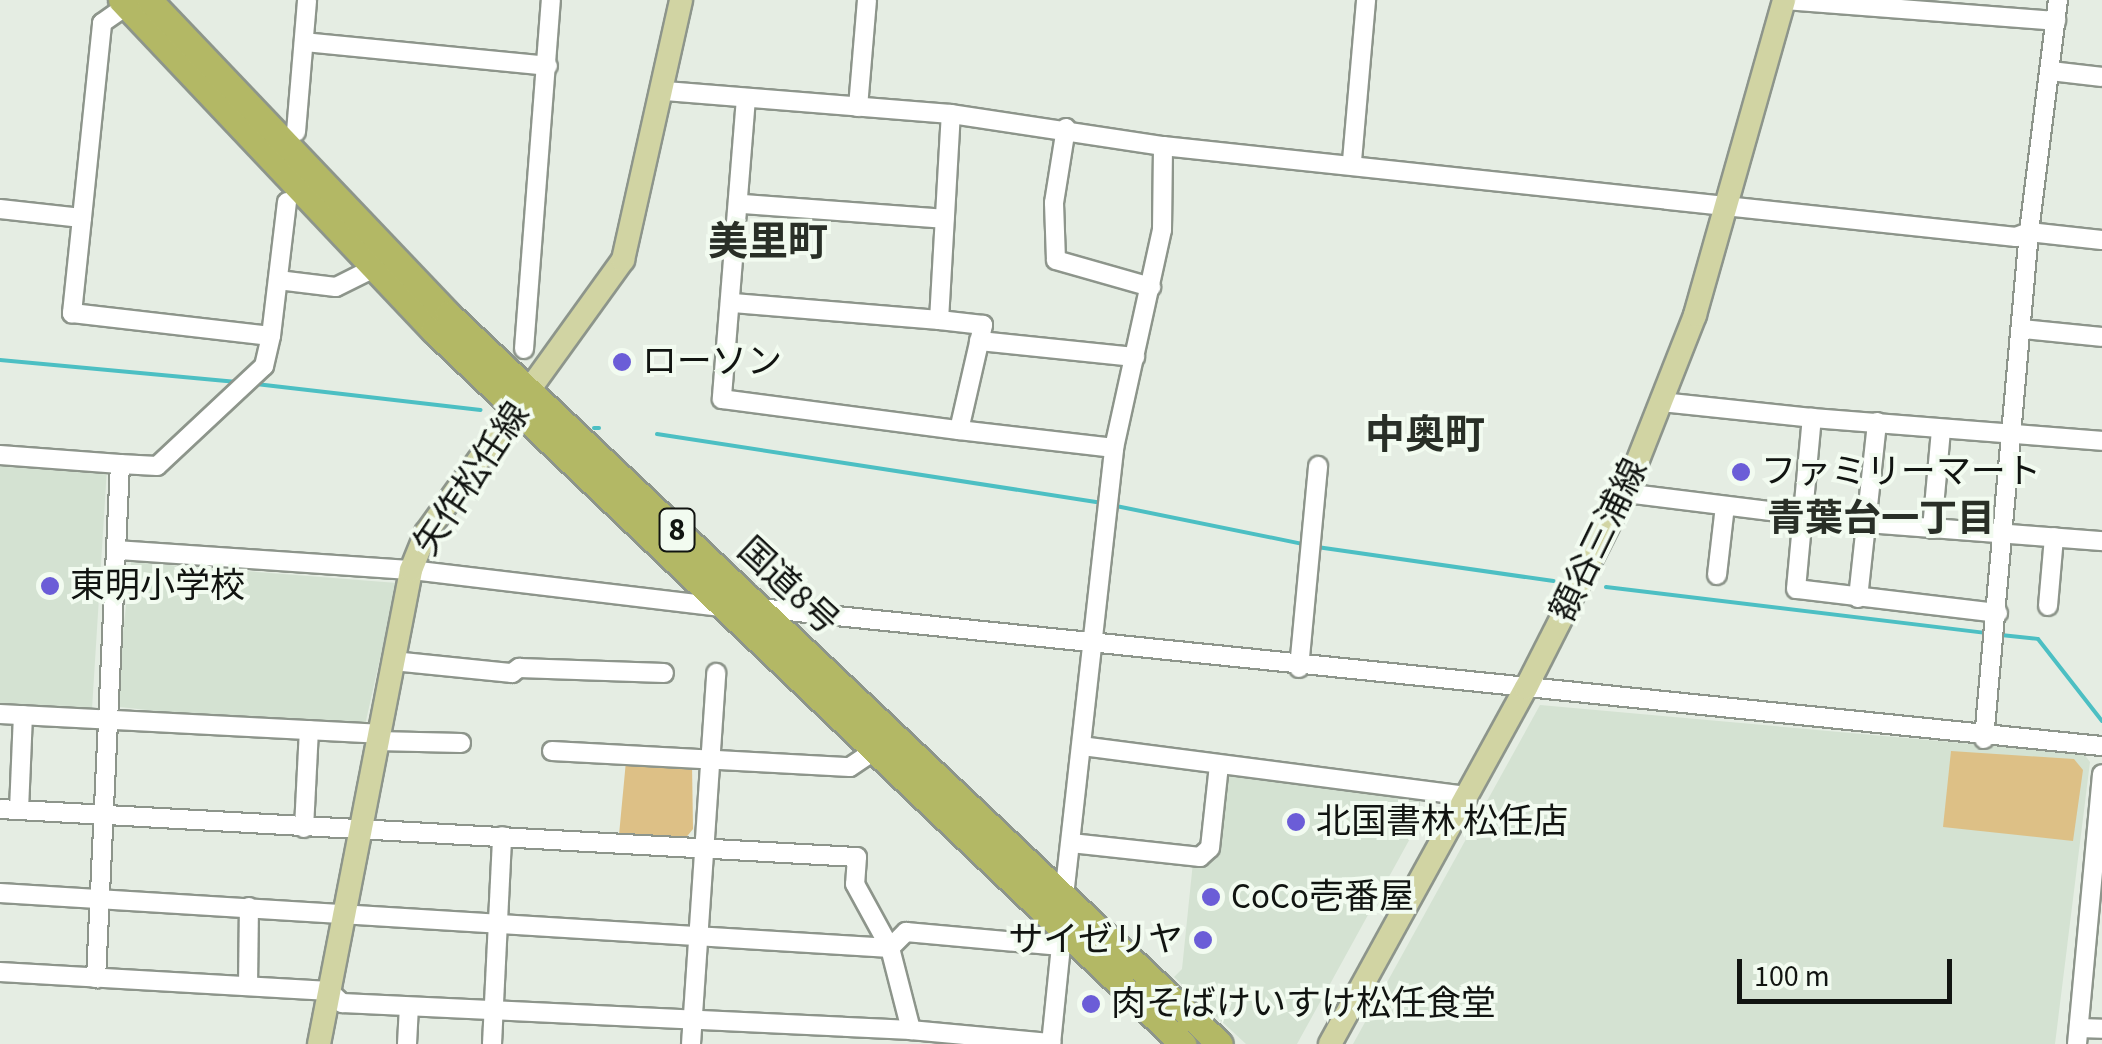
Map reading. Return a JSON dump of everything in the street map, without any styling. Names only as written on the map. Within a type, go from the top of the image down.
[{"type":"highway","name":"国道8号","points":[[132,2],[302,165],[723,607],[875,750],[1067,941],[1183,1044]]},
{"type":"highway","name":"国道8号","points":[[132,2],[372,269],[758,608],[1220,1044]]},
{"type":"main road","name":"矢作松任線","points":[[318,1044],[411,570],[426,533],[624,260],[665,92],[681,0]]},
{"type":"main road","name":"額谷三浦線","points":[[1330,1044],[1526,688],[1625,494],[1662,402],[1729,202],[1784,0]]},
{"type":"street","points":[[296,132],[307,0]]},
{"type":"street","points":[[524,350],[551,0]]},
{"type":"street","points":[[858,107],[867,0]]},
{"type":"street","points":[[1352,161],[1366,0]]},
{"type":"street","points":[[1784,0],[2056,21]]},
{"type":"street","points":[[1984,738],[2024,330],[2029,232],[2058,0]]},
{"type":"street","points":[[132,2],[102,22],[72,313],[271,336]]},
{"type":"street","points":[[304,42],[548,66]]},
{"type":"street","points":[[301,71],[307,85],[302,165]]},
{"type":"street","points":[[2052,71],[2102,76]]},
{"type":"street","points":[[665,92],[951,114],[1066,128],[1163,146],[1352,161],[2016,237],[2029,232],[2102,240]]},
{"type":"street","points":[[746,98],[742,204],[722,399],[1114,448]]},
{"type":"street","points":[[939,320],[951,114]]},
{"type":"street","points":[[1066,128],[1054,203],[1056,260],[1151,287]]},
{"type":"street","points":[[1064,896],[1114,448],[1162,230],[1163,146]]},
{"type":"street","points":[[0,456],[157,466],[264,366],[288,202]]},
{"type":"street","points":[[742,204],[944,218]]},
{"type":"street","points":[[0,209],[82,218]]},
{"type":"street","points":[[278,280],[336,287],[372,269]]},
{"type":"street","points":[[733,303],[982,325],[958,430]]},
{"type":"street","points":[[2024,330],[2102,338]]},
{"type":"street","points":[[979,341],[1135,357]]},
{"type":"street","points":[[1662,402],[2002,436],[2014,432],[2102,441]]},
{"type":"street","points":[[1812,418],[1796,590],[1858,598],[1997,626]]},
{"type":"street","points":[[1858,598],[1877,422]]},
{"type":"street","points":[[1932,529],[1941,430]]},
{"type":"street","points":[[96,978],[120,464]]},
{"type":"street","points":[[1299,668],[1318,466]]},
{"type":"street","points":[[1625,494],[1866,523],[2102,541]]},
{"type":"street","points":[[1717,575],[1726,506]]},
{"type":"street","points":[[2048,606],[2054,537]]},
{"type":"street","points":[[117,550],[411,570],[1299,668],[1526,688],[1984,738],[2102,746]]},
{"type":"street","points":[[393,661],[512,673],[664,672]]},
{"type":"street","points":[[691,1044],[716,673]]},
{"type":"street","points":[[0,714],[310,730],[461,744]]},
{"type":"street","points":[[23,716],[10,809],[304,828],[362,826],[857,858],[856,884],[890,948],[911,1030]]},
{"type":"street","points":[[304,828],[310,730]]},
{"type":"street","points":[[1082,746],[1468,796]]},
{"type":"street","points":[[552,751],[850,767],[875,750]]},
{"type":"street","points":[[1071,843],[1200,856],[1210,848],[1219,765]]},
{"type":"street","points":[[2102,774],[2096,906],[2078,1036],[2102,1030]]},
{"type":"street","points":[[492,1044],[501,922],[502,836]]},
{"type":"street","points":[[0,893],[890,948],[906,932],[1067,941],[1051,1043],[911,1030],[856,1036],[342,1003],[329,991],[0,972]]},
{"type":"street","points":[[248,986],[249,907]]},
{"type":"street","points":[[407,1044],[409,1007]]},
{"type":"shaded area","name":"東明小学校","points":[[0,462],[107,468],[92,709],[0,704]]},
{"type":"shaded area","points":[[131,562],[397,583],[363,734],[120,707],[115,703]]},
{"type":"shaded area","points":[[1540,705],[2084,754],[2090,762],[2055,1044],[1353,1044]]},
{"type":"shaded area","points":[[1951,751],[2074,759],[2083,770],[2073,841],[1943,827]]},
{"type":"shaded area","points":[[626,761],[692,765],[693,829],[684,840],[619,835]]},
{"type":"shaded area","points":[[1232,773],[1421,795],[1418,824],[1297,1044],[1246,1044],[1174,977],[1182,969],[1193,862],[1205,862],[1221,784]]},
{"type":"waterway","points":[[0,360],[237,382]]},
{"type":"waterway","points":[[256,384],[480,410]]},
{"type":"waterway","points":[[594,428],[599,428]]},
{"type":"waterway","points":[[657,434],[1101,503]]},
{"type":"waterway","points":[[1116,506],[1302,544]]},
{"type":"waterway","points":[[1317,547],[1554,581]]},
{"type":"waterway","points":[[1606,587],[1987,633]]},
{"type":"waterway","points":[[2001,635],[2038,639],[2102,721]]},
{"type":"place","name":"ローソン","points":[[622,362]]},
{"type":"place","name":"ファミリーマート","points":[[1741,472]]},
{"type":"place","name":"東明小学校","points":[[50,586]]},
{"type":"place","name":"北国書林 松任店","points":[[1296,822]]},
{"type":"place","name":"CoCo壱番屋","points":[[1211,897]]},
{"type":"place","name":"サイゼリヤ","points":[[1203,940]]},
{"type":"place","name":"肉そばけいすけ松任食堂","points":[[1091,1004]]},
{"type":"district","name":"美里町","points":[[768,243]]},
{"type":"district","name":"中奥町","points":[[1425,436]]},
{"type":"district","name":"青葉台一丁目","points":[[1881,520]]}]
